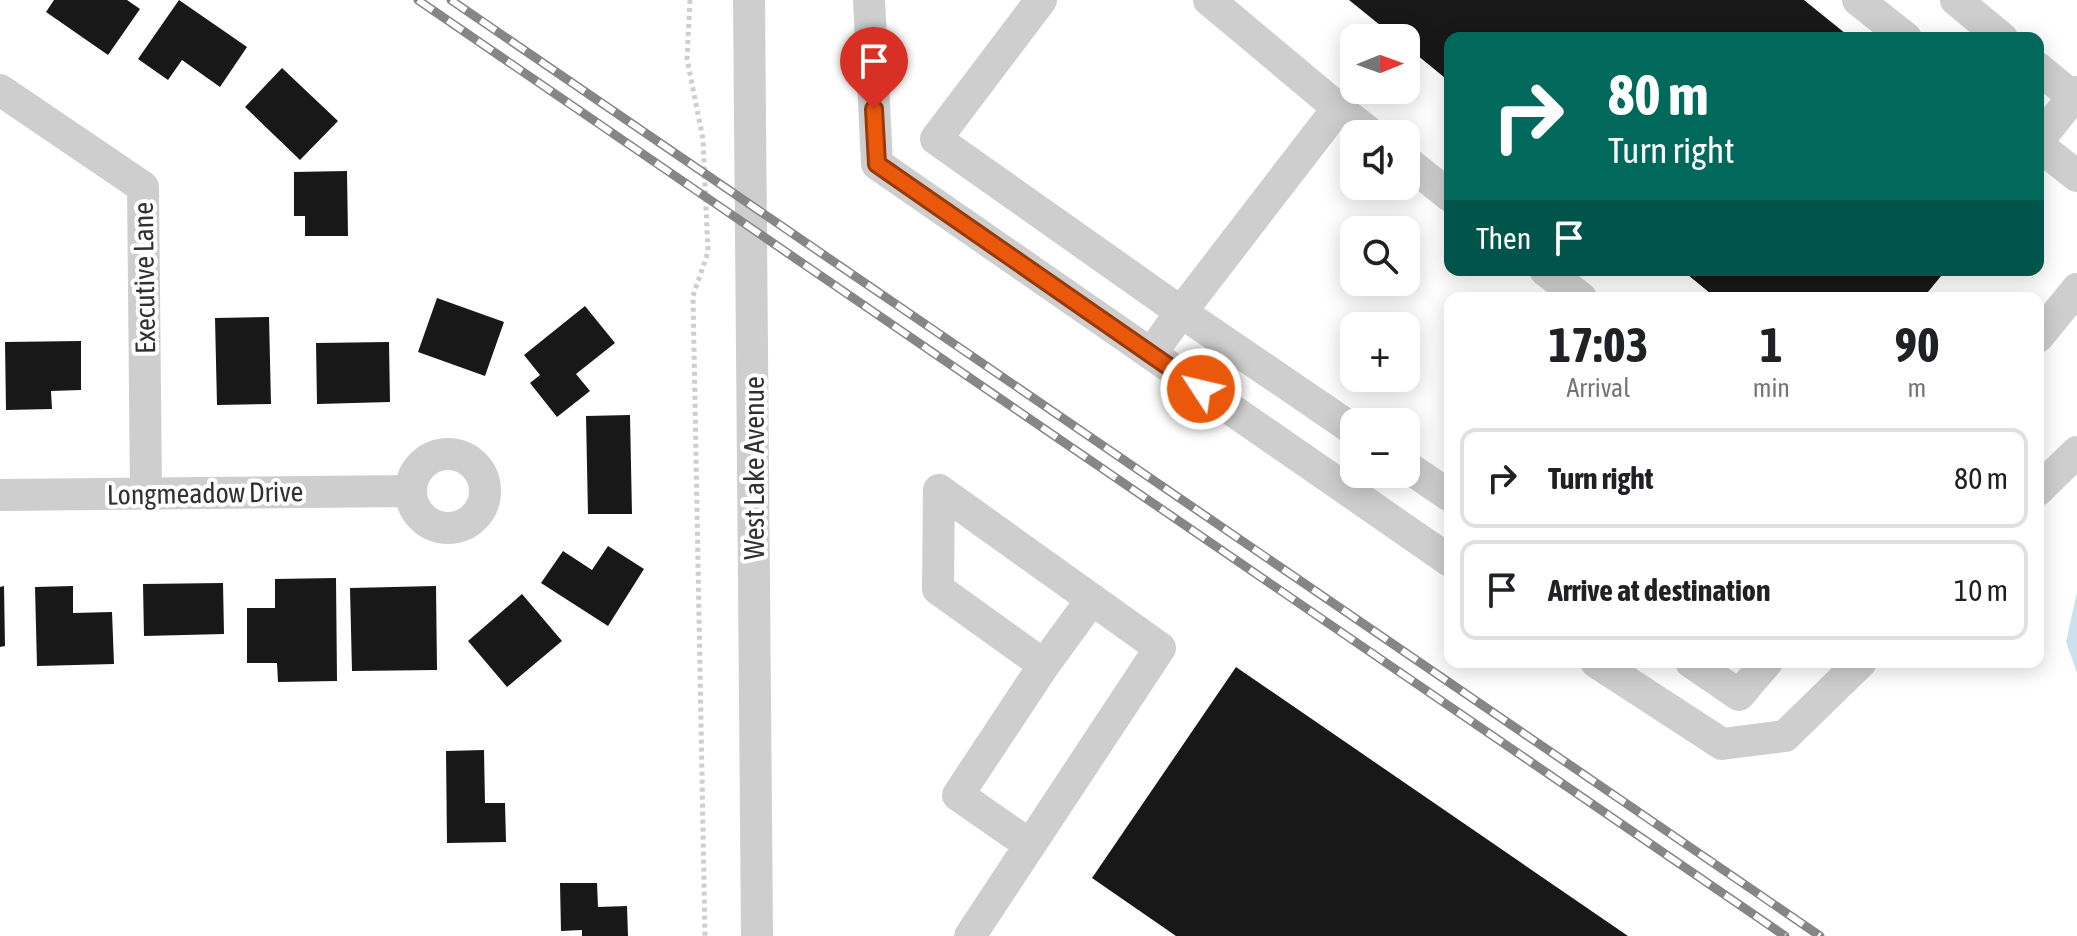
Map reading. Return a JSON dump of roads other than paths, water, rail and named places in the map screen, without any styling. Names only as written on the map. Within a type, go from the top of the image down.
[{"type":"street","name":"West Lake Avenue","points":[[749,0],[757,936]]},
{"type":"street","points":[[869,0],[877,164],[1444,557]]},
{"type":"street","points":[[1041,0],[936,139],[1340,420]]},
{"type":"street","points":[[1209,0],[1353,120]]},
{"type":"street","points":[[1858,0],[1898,32]]},
{"type":"street","points":[[1956,0],[1995,32]]},
{"type":"street","points":[[2044,72],[2075,94],[2044,135]]},
{"type":"street","name":"Executive Lane","points":[[0,90],[143,187],[146,494]]},
{"type":"street","points":[[1151,354],[1338,108]]},
{"type":"street","points":[[2044,148],[2077,176]]},
{"type":"street","points":[[1420,172],[1444,191]]},
{"type":"street","points":[[957,220],[987,175]]},
{"type":"street","points":[[1553,276],[1573,292]]},
{"type":"street","points":[[2044,330],[2077,289]]},
{"type":"street","points":[[2044,484],[2077,452]]},
{"type":"street","points":[[1420,476],[1444,492]]},
{"type":"street","points":[[970,936],[1160,648],[939,490],[938,589],[1044,665]]},
{"type":"street","name":"Longmeadow Drive","points":[[0,495],[411,491]]},
{"type":"street","points":[[1030,845],[958,795],[1092,599]]},
{"type":"street","points":[[1605,668],[1722,744],[1785,736],[1855,668]]},
{"type":"street","points":[[1700,668],[1739,695],[1762,668]]},
{"type":"water","points":[[2077,592],[2077,673],[2066,642]]},
{"type":"railway","points":[[418,0],[1785,936]]},
{"type":"railway","points":[[451,0],[1820,936]]}]
